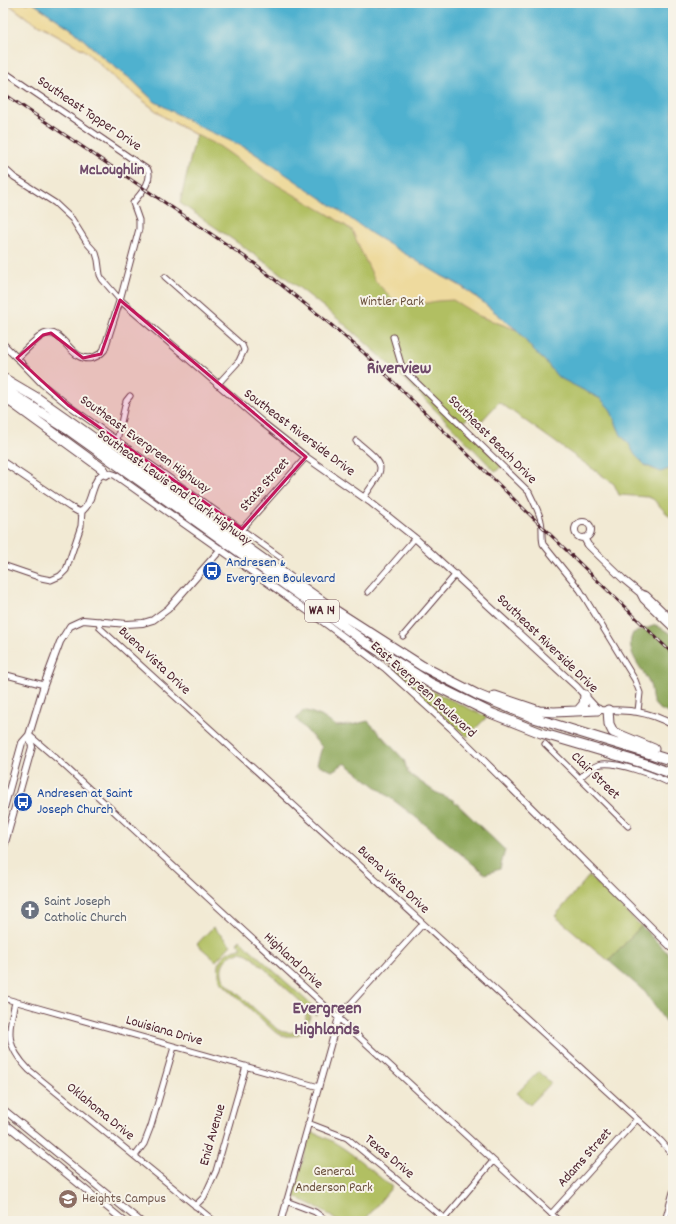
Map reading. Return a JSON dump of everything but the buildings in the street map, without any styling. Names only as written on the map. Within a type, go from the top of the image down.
[{"type":"highway","name":"Southeast Lewis and Clark Highway","points":[[3,378],[37,398],[333,609],[395,650],[448,681],[534,718],[673,761]]},
{"type":"highway","name":"Southeast Lewis and Clark Highway","points":[[3,388],[70,431],[368,644],[430,683],[493,714],[541,733],[646,764],[673,774]]},
{"type":"highway","points":[[3,396],[98,466],[106,474]]},
{"type":"highway","points":[[448,681],[470,686],[539,711],[554,712],[598,710]]},
{"type":"highway","points":[[578,711],[584,704],[585,695]]},
{"type":"highway","points":[[608,710],[609,724],[613,732],[660,751],[673,758]]},
{"type":"street","name":"Southeast Topper Drive","points":[[3,71],[146,167],[150,173],[150,179],[133,203],[139,220],[139,229],[120,300]]},
{"type":"street","name":"Southeast Riverside Drive","points":[[3,167],[14,177],[55,203],[72,219],[87,243],[96,253],[102,279],[120,300],[157,330],[217,385],[306,457],[364,497],[416,538],[585,695],[598,710]]},
{"type":"street","points":[[165,277],[242,345],[244,350],[239,361],[217,385]]},
{"type":"street","points":[[17,358],[43,335],[51,333],[57,335],[76,354],[83,358],[95,357],[101,354],[120,300]]},
{"type":"street","name":"Southeast Beach Drive","points":[[393,337],[401,364],[407,373],[529,492],[542,522],[543,544],[580,590],[635,680],[640,693],[638,712]]},
{"type":"street","name":"Southeast Evergreen Highway","points":[[3,344],[42,384],[68,405],[280,557]]},
{"type":"street","points":[[117,440],[126,400],[130,396]]},
{"type":"street","points":[[356,441],[377,459],[380,468],[378,477],[364,497]]},
{"type":"street","name":"State Street","points":[[242,529],[306,457]]},
{"type":"street","points":[[3,462],[73,509],[79,512],[82,511]]},
{"type":"street","points":[[3,565],[51,580],[60,576],[66,570],[81,526],[82,511],[88,504],[97,480],[106,474]]},
{"type":"street","name":"East Evergreen Boulevard","points":[[106,474],[115,475],[221,549],[364,652],[412,692],[673,949]]},
{"type":"street","points":[[368,592],[416,538]]},
{"type":"street","points":[[584,538],[592,549],[640,593],[643,599],[673,628]]},
{"type":"street","points":[[3,812],[22,743],[29,735],[44,685],[60,642],[70,626],[84,620],[127,624],[143,623],[153,620],[168,609],[221,549]]},
{"type":"street","points":[[404,636],[456,574]]},
{"type":"street","points":[[640,593],[646,595],[673,620]]},
{"type":"street","name":"Buena Vista Drive","points":[[98,621],[100,628],[637,1119],[673,1155]]},
{"type":"street","points":[[3,674],[44,685]]},
{"type":"street","points":[[598,710],[638,712],[657,717],[673,725]]},
{"type":"street","points":[[3,850],[32,747],[29,735]]},
{"type":"street","name":"Highland Drive","points":[[29,735],[558,1221]]},
{"type":"street","name":"Clair Street","points":[[545,744],[628,826]]},
{"type":"street","points":[[580,778],[598,764],[613,763],[655,776],[673,785]]},
{"type":"street","points":[[281,1221],[338,1019],[342,1012],[423,924]]},
{"type":"street","name":"Louisiana Drive","points":[[3,998],[319,1087]]},
{"type":"street","name":"Oklahoma Drive","points":[[15,1002],[9,1037],[13,1049],[19,1059],[29,1070],[214,1221]]},
{"type":"street","points":[[135,1156],[144,1144],[151,1126],[174,1046]]},
{"type":"street","name":"Enid Avenue","points":[[195,1206],[204,1197],[216,1171],[246,1066]]},
{"type":"street","points":[[3,1109],[140,1221]]},
{"type":"street","name":"Adams Street","points":[[551,1214],[637,1119]]},
{"type":"street","points":[[3,1122],[124,1221]]},
{"type":"street","name":"Texas Drive","points":[[308,1123],[347,1138],[446,1220]]},
{"type":"street","points":[[446,1220],[493,1161]]},
{"type":"street","points":[[665,1221],[673,1192]]},
{"type":"street","points":[[286,1201],[315,1212],[327,1221]]},
{"type":"highlighted area","points":[[120,300],[306,457],[242,529],[68,405],[17,358],[43,335],[51,333],[83,358],[101,354]]},
{"type":"green space","name":"Wintler Park","points":[[198,126],[479,316],[517,330],[558,377],[601,399],[610,409],[621,435],[629,444],[635,455],[645,465],[653,469],[668,470],[673,467],[673,520],[653,499],[648,497],[619,495],[614,484],[499,402],[477,426],[468,418],[463,422],[504,463],[496,472],[416,391],[354,332],[277,271],[180,203]]},
{"type":"green space","points":[[656,625],[673,635],[673,715],[656,706],[652,698],[650,685],[632,654],[631,640],[633,633]]},
{"type":"green space","points":[[392,666],[426,688],[487,717],[467,737],[388,667]]},
{"type":"green space","points":[[304,710],[321,716],[336,726],[352,725],[368,721],[404,760],[408,773],[435,792],[453,800],[505,850],[500,869],[485,874],[431,829],[345,763],[332,771],[317,764],[322,747],[296,719]]},
{"type":"green space","points":[[589,876],[641,926],[609,961],[555,916]]},
{"type":"green space","points":[[641,926],[673,958],[673,1033],[645,992],[609,961]]},
{"type":"green space","points":[[213,927],[231,945],[216,961],[197,944]]},
{"type":"green space","points":[[240,940],[319,1012],[316,1015],[310,1011],[308,1025],[300,1034],[289,1036],[275,1032],[221,982],[219,975],[219,964],[221,959],[229,952],[242,948],[237,943]],"holes":[[[241,952],[247,954],[301,1002],[305,1009],[306,1016],[305,1022],[297,1031],[291,1033],[277,1029],[227,984],[222,974],[223,964],[230,956]]]},
{"type":"green space","points":[[539,1071],[551,1083],[530,1105],[517,1093]]},
{"type":"green space","name":"General Anderson Park","points":[[311,1132],[334,1142],[392,1187],[364,1221],[337,1221],[321,1209],[293,1196]]},
{"type":"sand","points":[[7,3],[33,3],[73,30],[106,60],[132,80],[154,101],[248,149],[442,276],[462,287],[517,330],[479,316],[453,300],[437,301],[412,306],[394,300],[376,282],[352,230],[328,214],[265,178],[219,146],[164,117],[118,81],[84,50],[27,18]]},
{"type":"water","points":[[33,3],[673,3],[673,467],[661,472],[645,465],[635,455],[629,444],[621,435],[610,409],[601,399],[558,377],[517,330],[470,292],[372,234],[248,149],[198,126],[154,101],[132,80],[106,60],[73,30]]},
{"type":"railway","points":[[3,93],[254,263],[330,324],[363,352],[673,654]]},
{"type":"place","name":"Andresen & Evergreen Boulevard","points":[[212,571]]},
{"type":"place","name":"Andresen at Saint Joseph Church","points":[[23,802]]},
{"type":"place","name":"Saint Joseph Catholic Church","points":[[30,910]]},
{"type":"place","name":"Heights Campus","points":[[68,1199]]},
{"type":"district","name":"McLoughlin","points":[[112,170]]},
{"type":"district","name":"Riverview","points":[[399,369]]},
{"type":"district","name":"Evergreen Highlands","points":[[327,1019]]}]
